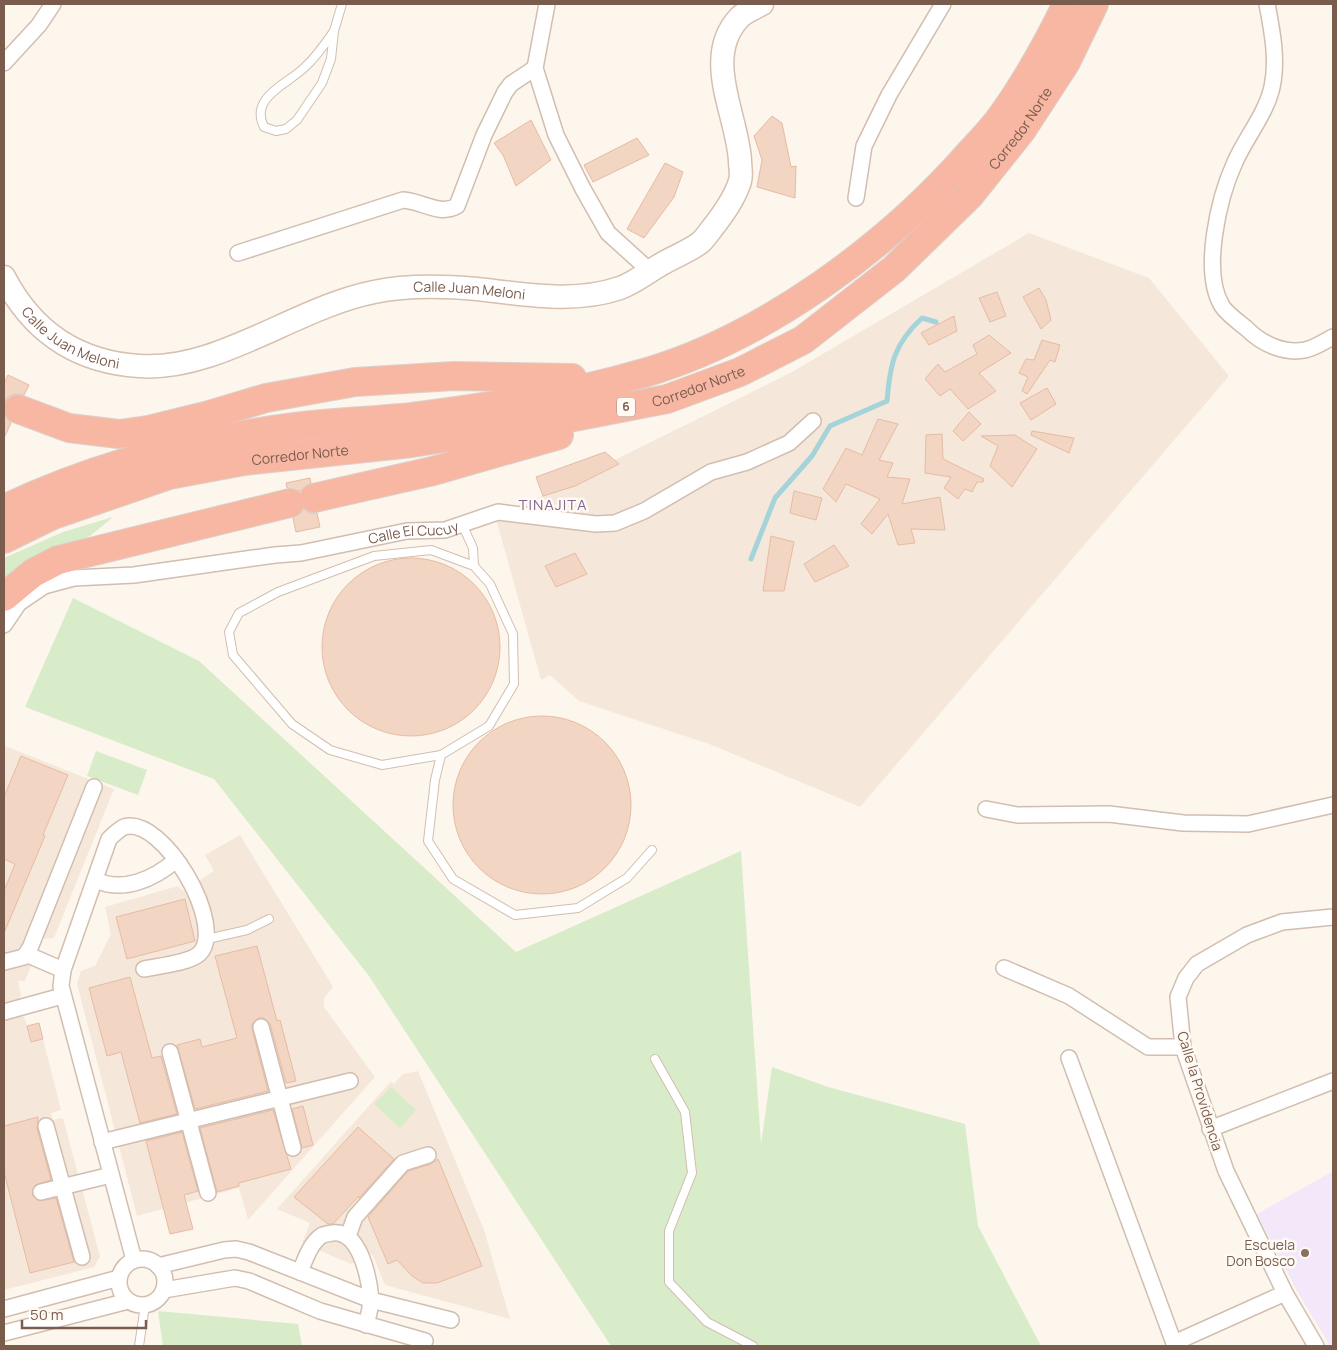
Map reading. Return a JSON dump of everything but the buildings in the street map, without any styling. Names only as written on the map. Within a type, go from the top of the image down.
[{"type":"highway","name":"Corredor Norte","points":[[4,509],[43,490],[160,451],[297,426],[410,417],[562,393],[646,373],[720,344],[786,308],[874,247],[948,178],[1001,118],[1045,47],[1067,4]]},
{"type":"highway","name":"Corredor Norte","points":[[4,539],[53,515],[169,475],[244,461],[484,433],[667,398],[740,372],[803,340],[894,269],[970,195],[1021,131],[1066,62],[1094,4]]},
{"type":"highway","points":[[18,409],[69,428],[119,434],[148,430],[200,418],[274,397],[355,382],[408,377],[568,378],[646,373]]},
{"type":"highway","points":[[4,597],[33,573],[58,560],[433,471],[524,446],[667,398]]},
{"type":"main road","name":"Calle Juan Meloni","points":[[4,277],[12,293],[33,322],[66,346],[99,360],[140,367],[184,362],[229,347],[320,309],[373,292],[418,287],[473,289],[548,297],[586,295],[621,287],[701,242],[725,212],[741,180],[739,145],[726,96],[722,53],[728,37],[740,17],[762,4]]},
{"type":"street","points":[[4,63],[39,25],[53,4]]},
{"type":"street","points":[[547,4],[536,68],[556,135],[582,189],[608,233],[650,271]]},
{"type":"street","points":[[856,198],[864,146],[889,96],[942,4]]},
{"type":"street","points":[[1267,4],[1274,43],[1272,87],[1260,118],[1235,162],[1222,201],[1214,226],[1212,274],[1222,306],[1259,341],[1279,349],[1305,350],[1333,338]]},
{"type":"street","points":[[238,253],[403,200],[414,201],[443,211],[458,206],[484,135],[505,92],[511,84],[536,68]]},
{"type":"street","name":"Calle El Cucuy","points":[[4,624],[19,603],[44,586],[74,578],[134,575],[301,553],[407,531],[445,530],[498,512],[596,524],[615,523],[644,511],[711,472],[747,462],[789,443],[813,421]]},
{"type":"street","points":[[4,962],[18,959],[26,954],[94,787]]},
{"type":"street","points":[[986,809],[1017,815],[1109,814],[1184,824],[1248,824],[1333,805]]},
{"type":"street","points":[[134,1260],[62,996],[62,970],[96,880],[109,839],[118,830],[126,827],[138,827],[159,838],[176,860],[188,878],[201,904],[207,939],[203,950],[193,959],[144,969]]},
{"type":"street","points":[[96,880],[113,886],[138,882],[157,874],[176,860]]},
{"type":"street","name":"Calle la Providencia","points":[[1316,1346],[1285,1293],[1236,1195],[1210,1129],[1183,1047],[1178,998],[1186,978],[1197,964],[1247,935],[1282,922],[1333,917]]},
{"type":"street","points":[[26,954],[62,970]]},
{"type":"street","points":[[1004,968],[1069,996],[1148,1047],[1183,1047]]},
{"type":"street","points":[[4,1012],[62,996]]},
{"type":"street","points":[[261,1027],[293,1148]]},
{"type":"street","points":[[170,1052],[208,1193]]},
{"type":"street","points":[[1069,1058],[1175,1345],[1285,1293]]},
{"type":"street","points":[[102,1142],[350,1081]]},
{"type":"street","points":[[1210,1129],[1333,1081]]},
{"type":"street","points":[[46,1126],[82,1257]]},
{"type":"street","points":[[348,1236],[355,1217],[403,1163],[428,1155]]},
{"type":"street","points":[[41,1192],[111,1175]]},
{"type":"street","points":[[300,1272],[311,1247],[322,1235],[336,1232],[348,1236],[357,1247],[362,1259],[371,1300],[366,1325]]},
{"type":"street","points":[[158,1266],[236,1250],[250,1252],[371,1300],[452,1320]]},
{"type":"street","points":[[143,1259],[158,1266],[163,1273],[164,1290],[160,1298],[145,1305],[136,1305],[128,1301],[120,1291],[119,1278],[122,1270],[134,1260],[143,1259]]},
{"type":"street","points":[[4,1309],[119,1278]]},
{"type":"street","points":[[164,1290],[235,1278],[249,1281],[320,1311],[425,1341]]},
{"type":"street","points":[[4,1333],[128,1301]]},
{"type":"lane","points":[[334,31],[304,69],[264,101],[260,110],[260,119],[264,127],[276,131],[286,129],[297,120],[322,83],[330,59],[334,31],[342,4]]},
{"type":"lane","points":[[462,524],[474,548],[474,566]]},
{"type":"lane","points":[[431,550],[474,566],[490,584],[513,634],[514,684],[489,726],[441,755],[382,765],[330,750],[292,724],[233,654],[229,632],[239,613],[278,592],[374,556],[431,550]]},
{"type":"lane","points":[[441,755],[435,780],[428,841],[453,879],[515,915],[578,908],[627,878],[652,850]]},
{"type":"lane","points":[[207,939],[247,930],[269,919]]},
{"type":"lane","points":[[655,1059],[686,1112],[692,1173],[669,1231],[669,1282],[707,1322],[753,1346]]},
{"type":"lane","points":[[139,1346],[145,1305]]},
{"type":"shaded area","name":"TINAJITA","points":[[1029,233],[1149,278],[1229,376],[860,807],[709,744],[579,701],[550,675],[541,680],[496,519],[792,372]]},
{"type":"shaded area","points":[[5,746],[114,789],[54,938],[42,939],[25,981],[18,981],[21,996],[18,1001],[27,1026],[39,1023],[61,1110],[51,1113],[53,1120],[63,1118],[100,1256],[94,1267],[4,1290]]},
{"type":"shaded area","points":[[240,835],[333,987],[324,998],[324,1007],[375,1077],[248,1220],[239,1188],[137,1216],[77,984],[81,971],[95,966],[111,934],[105,907],[178,886],[183,891],[214,871],[205,855]]},
{"type":"shaded area","points":[[418,1071],[484,1230],[510,1319],[385,1285],[372,1254],[351,1264],[302,1243],[310,1223],[277,1209],[391,1082],[394,1084],[403,1074]]},
{"type":"shaded area","name":"Escuela Don Bosco","points":[[1333,1171],[1333,1346],[1330,1346],[1297,1291],[1257,1214]]},
{"type":"green space","points":[[113,517],[90,536],[11,574],[4,582],[4,558],[63,532]]},
{"type":"green space","points":[[73,598],[199,661],[516,952],[741,851],[761,1144],[772,1067],[828,1087],[965,1124],[978,1226],[1041,1346],[611,1346],[369,976],[214,779],[25,707]]},
{"type":"green space","points":[[96,751],[147,770],[138,795],[87,776]]},
{"type":"green space","points":[[391,1087],[416,1110],[400,1128],[374,1104]]},
{"type":"green space","points":[[158,1311],[298,1324],[302,1346],[163,1346]]},
{"type":"waterway","points":[[751,559],[775,498],[812,456],[830,426],[887,401],[892,365],[899,346],[922,318],[936,322]]},
{"type":"place","name":"Escuela Don Bosco","points":[[1305,1253]]},
{"type":"district","name":"TINAJITA","points":[[553,505]]}]
